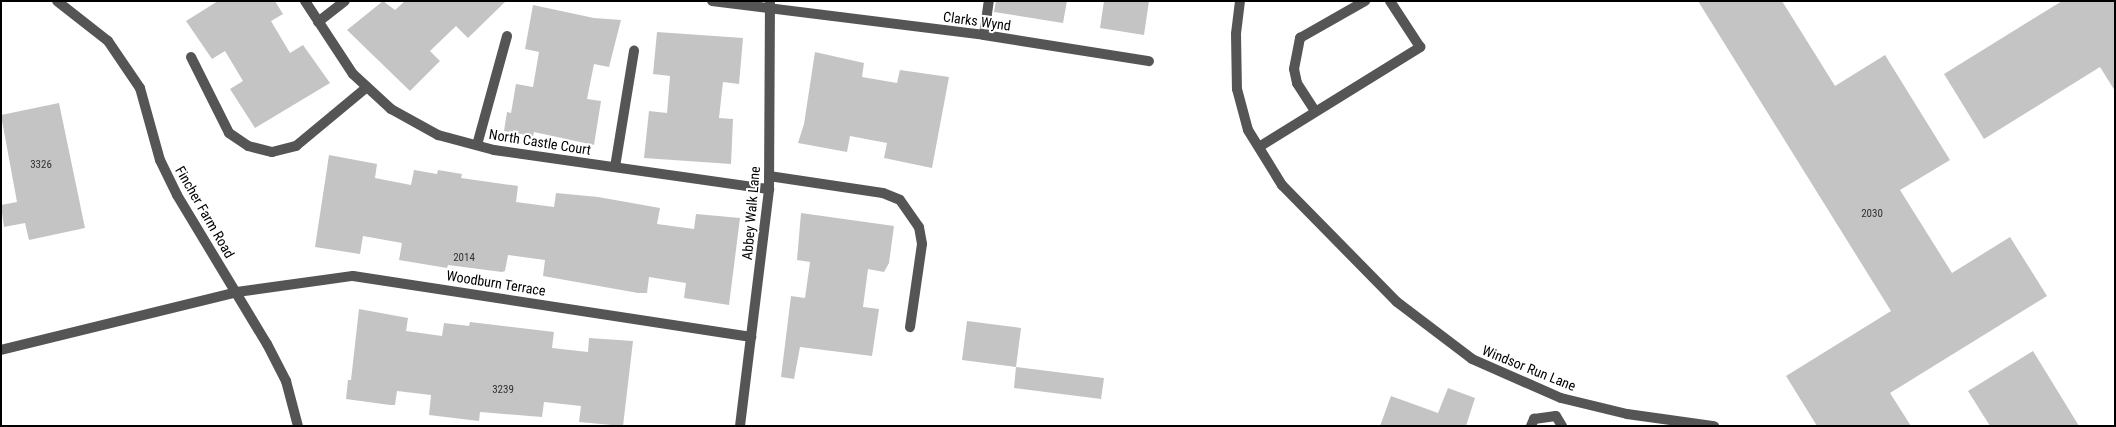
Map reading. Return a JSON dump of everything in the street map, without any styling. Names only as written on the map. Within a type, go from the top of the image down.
[{"type":"street","name":"Fincher Farm Road","points":[[57,1],[108,41],[125,63],[140,88],[160,160],[177,195],[237,292],[286,381],[298,426]]},
{"type":"street","name":"North Castle Court","points":[[305,1],[353,74],[391,109],[438,135],[477,145],[769,189]]},
{"type":"street","points":[[318,22],[345,1]]},
{"type":"street","name":"Clarks Wynd","points":[[712,1],[771,5],[984,35],[1149,61]]},
{"type":"street","points":[[984,35],[989,1]]},
{"type":"street","name":"Windsor Run Lane","points":[[1240,1],[1236,34],[1237,89],[1248,130],[1282,186],[1364,271],[1397,302],[1472,359],[1561,398],[1627,414],[1714,426]]},
{"type":"street","points":[[1315,111],[1298,83],[1294,69],[1300,38],[1365,1]]},
{"type":"street","points":[[1259,147],[1420,47],[1390,1]]},
{"type":"street","name":"Abbey Walk Lane","points":[[740,426],[769,189],[771,5]]},
{"type":"street","points":[[477,145],[507,36]]},
{"type":"street","points":[[615,167],[634,52]]},
{"type":"street","points":[[191,57],[229,133],[248,146],[272,152],[296,146],[367,87]]},
{"type":"street","points":[[769,176],[883,193],[900,200],[919,227],[922,244],[910,327]]},
{"type":"street","name":"Woodburn Terrace","points":[[1,350],[237,292],[353,276],[750,337]]},
{"type":"street","points":[[1561,398],[1556,416],[1562,426]]},
{"type":"street","points":[[1532,426],[1534,419],[1556,416]]},
{"type":"building","points":[[218,1],[275,1],[283,14],[271,21],[290,53],[303,45],[330,83],[255,128],[230,89],[243,81],[225,51],[212,59],[186,21]]},
{"type":"building","points":[[383,1],[395,10],[405,1],[506,1],[468,38],[456,26],[430,51],[440,61],[410,91],[347,30]]},
{"type":"building","points":[[996,1],[1067,1],[1063,23],[994,12]]},
{"type":"building","points":[[1104,1],[1149,1],[1144,35],[1100,28]]},
{"type":"building","points":[[1698,1],[1782,1],[1835,86],[1885,55],[1950,160],[1900,190],[1952,273],[2010,237],[2047,296],[1890,393],[1911,426],[1817,426],[1786,376],[1891,311]]},
{"type":"building","points":[[2062,1],[2115,1],[2115,91],[2100,67],[1984,139],[1944,74]]},
{"type":"building","points":[[533,5],[594,18],[621,20],[609,67],[594,64],[587,99],[601,101],[594,145],[534,132],[533,136],[504,131],[507,112],[511,113],[516,84],[533,87],[539,52],[525,49]]},
{"type":"building","points":[[657,32],[743,38],[739,84],[723,82],[719,118],[733,119],[731,164],[644,158],[649,111],[667,113],[670,76],[653,74]]},
{"type":"building","points":[[815,52],[864,63],[862,77],[897,83],[900,70],[949,77],[932,168],[884,158],[887,143],[850,136],[847,152],[798,143],[804,124]]},
{"type":"building","points":[[59,103],[85,228],[29,240],[25,223],[4,227],[1,205],[17,202],[1,115]]},
{"type":"building","points":[[329,155],[377,164],[375,178],[411,185],[414,170],[437,174],[438,170],[462,174],[461,178],[518,186],[516,202],[554,207],[556,193],[598,197],[660,208],[657,224],[694,229],[696,214],[740,218],[729,305],[684,298],[686,283],[649,277],[647,293],[638,293],[543,276],[545,260],[508,255],[505,271],[502,272],[448,265],[447,268],[399,260],[402,243],[363,236],[360,254],[315,247]]},
{"type":"building","points":[[801,213],[894,226],[889,263],[884,272],[868,269],[863,307],[879,309],[872,356],[800,347],[794,379],[781,377],[791,296],[805,298],[810,262],[797,260]]},
{"type":"building","points":[[359,309],[408,318],[406,331],[442,336],[444,323],[469,326],[470,322],[554,332],[552,348],[588,352],[589,338],[633,341],[623,426],[579,422],[581,406],[544,402],[542,417],[480,412],[479,421],[429,415],[431,395],[397,391],[395,405],[346,399],[348,380],[351,380]]},
{"type":"building","points":[[967,321],[1021,328],[1016,367],[962,360]]},
{"type":"building","points":[[2033,351],[2079,426],[1990,426],[1968,391]]},
{"type":"building","points":[[1016,367],[1104,378],[1101,399],[1014,388]]},
{"type":"building","points":[[1448,388],[1475,398],[1466,426],[1380,426],[1391,396],[1438,413]]}]
